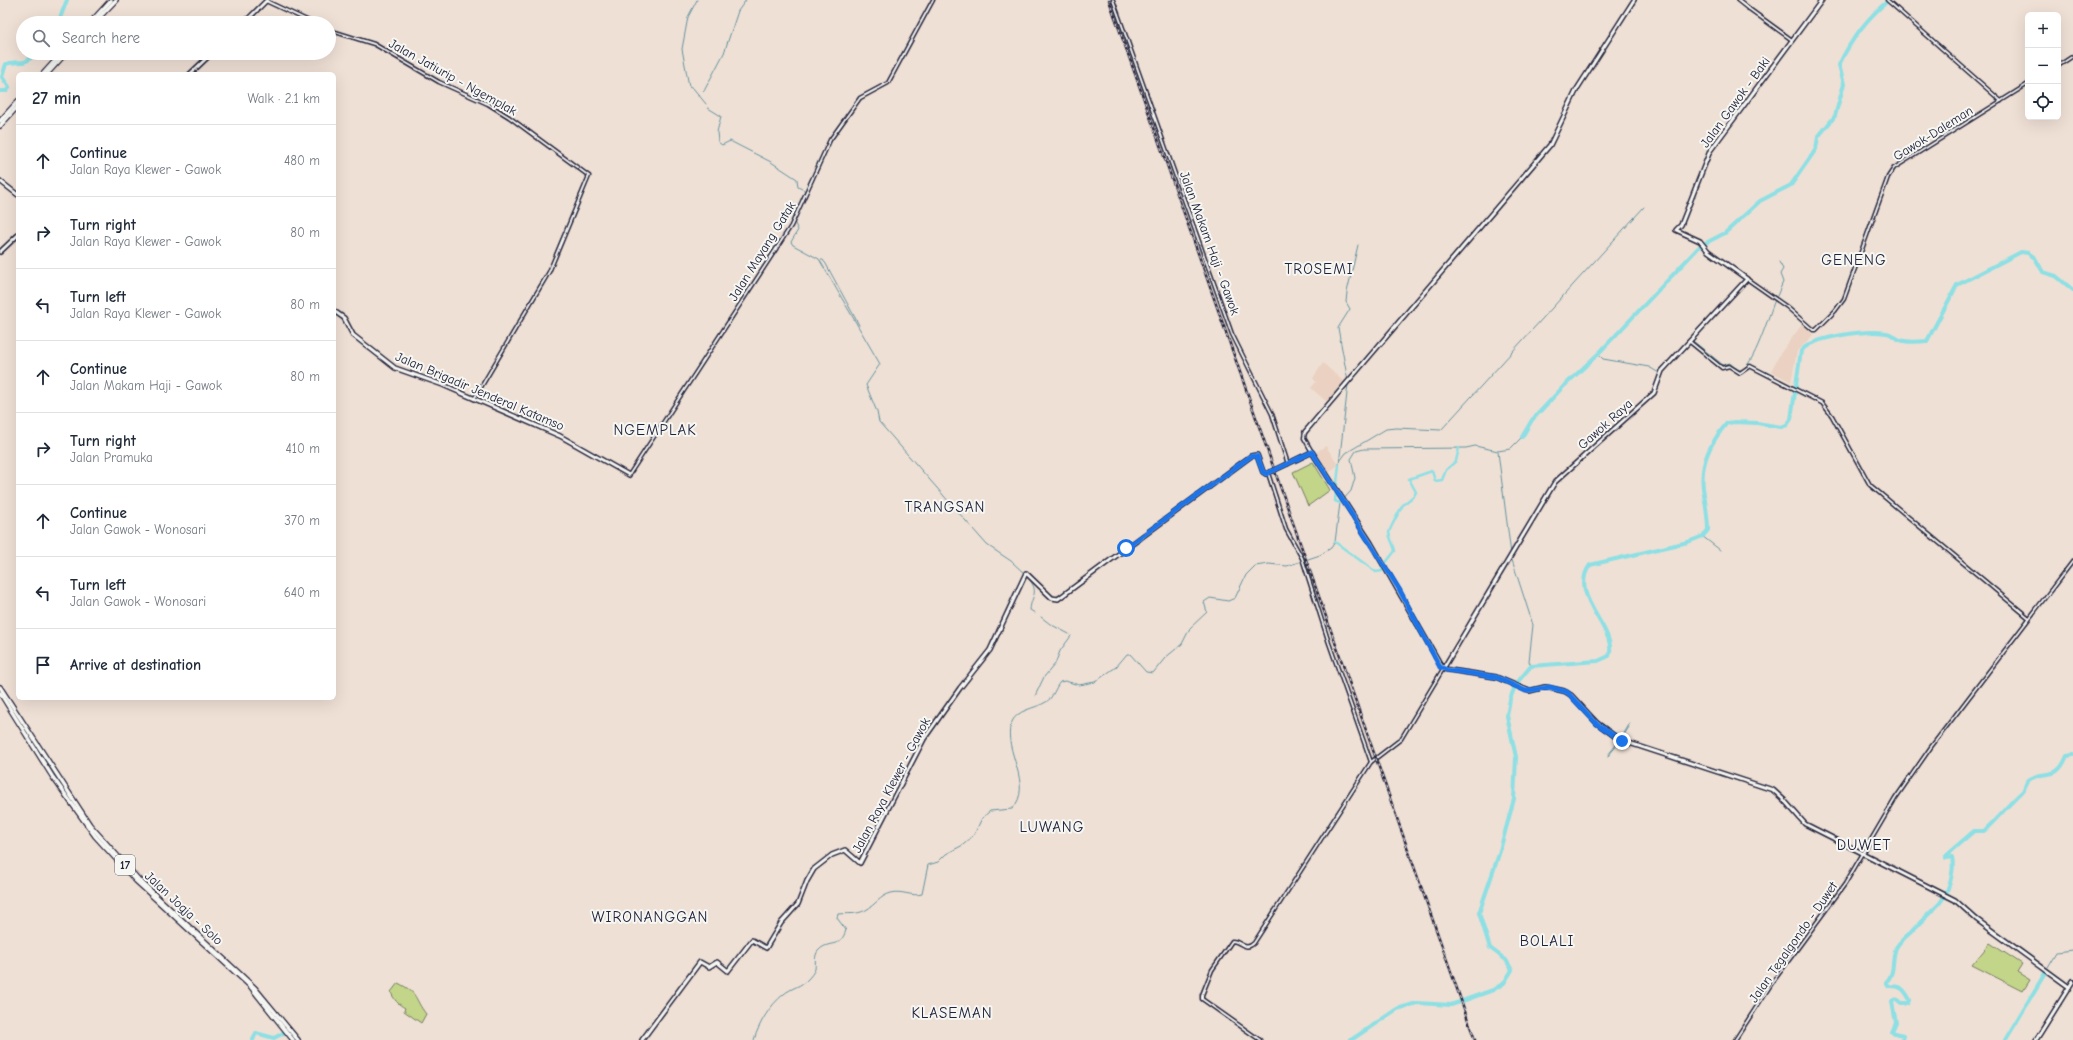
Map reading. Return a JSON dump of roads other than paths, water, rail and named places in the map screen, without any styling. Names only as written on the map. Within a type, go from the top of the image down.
[{"type":"highway","points":[[96,16],[111,0]]},
{"type":"highway","points":[[101,16],[116,0]]},
{"type":"highway","points":[[45,72],[56,60]]},
{"type":"highway","points":[[49,72],[60,60]]},
{"type":"highway","points":[[1,123],[16,104]]},
{"type":"highway","points":[[1,123],[16,108]]},
{"type":"highway","name":"Jalan Jogja - Solo","points":[[0,687],[90,825],[143,884],[255,988],[279,1019]]},
{"type":"highway","name":"Jalan Jogja - Solo","points":[[0,693],[52,776],[95,836],[136,881],[250,986],[279,1019]]},
{"type":"highway","name":"17","points":[[279,1019],[293,1040]]},
{"type":"highway","name":"17","points":[[279,1019],[298,1040]]},
{"type":"main road","points":[[1305,432],[1547,149],[1553,140],[1577,89],[1634,0]]},
{"type":"main road","points":[[1738,0],[1748,9]]},
{"type":"main road","name":"Jalan Gawok - Baki","points":[[1681,225],[1710,151],[1822,0]]},
{"type":"main road","points":[[251,16],[266,1]]},
{"type":"main road","points":[[192,72],[205,60]]},
{"type":"main road","points":[[0,182],[16,194]]},
{"type":"main road","points":[[1681,225],[1676,230],[1701,242],[1706,249],[1747,279]]},
{"type":"main road","points":[[1681,225],[1683,233]]},
{"type":"main road","points":[[0,252],[16,237]]},
{"type":"main road","name":"Gawok Raya","points":[[1443,669],[1511,552],[1555,482],[1654,393],[1661,372],[1747,279]]},
{"type":"main road","name":"Jalan Brigadir Jenderal Katamso","points":[[336,312],[344,318],[353,336],[395,368],[480,401],[560,436],[629,476]]},
{"type":"main road","points":[[1268,473],[1312,452],[1384,564],[1443,669],[1496,677],[1522,689],[1531,691],[1549,687],[1567,692],[1597,724],[1620,740],[1768,788],[1779,794],[1805,824],[1955,900],[1976,919],[2047,969],[2069,987]]},
{"type":"main road","name":"Jalan Raya Klewer - Gawok","points":[[642,1040],[700,962],[707,966],[717,962],[728,971],[752,940],[766,948],[786,918],[798,904],[808,877],[820,864],[845,850],[860,863],[924,739],[952,699],[990,650],[1026,573],[1052,598],[1058,599],[1251,456],[1257,456],[1263,472],[1268,473]]},
{"type":"main road","points":[[2036,1040],[2073,981]]},
{"type":"street","name":"Jalan Mayang Gatak","points":[[629,476],[791,226],[833,136],[860,98],[888,83],[933,0]]},
{"type":"street","name":"Jalan Makam Haji - Gawok","points":[[1113,0],[1232,334],[1270,411],[1288,464]]},
{"type":"street","points":[[1887,0],[2001,101]]},
{"type":"street","points":[[266,1],[298,16]]},
{"type":"street","points":[[1748,9],[1792,40]]},
{"type":"street","name":"Jalan Jatiurip - Ngemplak","points":[[336,32],[374,44],[439,82],[488,104],[509,117],[589,176],[585,189],[544,280],[474,399]]},
{"type":"street","points":[[2061,64],[2073,56]]},
{"type":"street","name":"Gawok-Daleman","points":[[1747,279],[1787,307],[1813,330],[1816,330],[1835,311],[1844,299],[1891,172],[2025,86]]},
{"type":"street","points":[[1691,341],[1722,368],[1729,366],[1740,373],[1750,366],[1815,398],[1828,409],[1870,486],[2029,618]]},
{"type":"street","points":[[476,394],[480,401]]},
{"type":"street","points":[[1305,432],[1304,438],[1312,452]]},
{"type":"street","points":[[1268,473],[1286,529],[1302,558],[1328,642],[1371,762]]},
{"type":"street","name":"Jalan Tegalgondo - Duwet","points":[[1735,1040],[1772,983],[1827,910],[1864,853],[1895,799],[1923,758],[2073,561]]},
{"type":"street","points":[[1260,1040],[1203,1000],[1202,995],[1212,970],[1232,941],[1245,947],[1250,947],[1254,943],[1371,762],[1401,739],[1443,669]]},
{"type":"waterway","points":[[61,16],[67,0]]},
{"type":"waterway","points":[[697,0],[688,17],[682,49],[689,86],[693,88],[706,104]]},
{"type":"waterway","points":[[699,96],[704,91],[724,53],[738,11],[746,0]]},
{"type":"waterway","points":[[1522,437],[1532,420],[1563,387],[1598,354],[1700,246],[1725,233],[1760,201],[1791,185],[1816,149],[1818,137],[1835,116],[1844,84],[1839,65],[1844,55],[1860,30],[1889,0]]},
{"type":"waterway","points":[[0,91],[7,91],[9,87],[2,77],[6,64],[24,62],[28,60]]},
{"type":"waterway","points":[[708,108],[721,116],[717,132],[718,142],[722,145],[730,141],[771,162],[797,179],[798,187],[808,192],[794,222],[798,230],[791,242],[793,245],[819,259],[880,364],[866,385],[877,412],[879,422],[987,545],[1011,561],[1025,574]]},
{"type":"waterway","points":[[1340,461],[1346,453],[1386,429],[1441,430],[1644,207]]},
{"type":"waterway","points":[[1348,381],[1338,328],[1350,309],[1346,302],[1347,292],[1358,245]]},
{"type":"waterway","points":[[1351,1040],[1397,1009],[1417,1003],[1451,1005],[1493,990],[1504,983],[1512,970],[1506,960],[1490,948],[1479,913],[1499,854],[1514,799],[1516,757],[1507,716],[1510,699],[1516,684],[1531,666],[1598,661],[1609,656],[1610,646],[1607,635],[1589,601],[1585,589],[1585,577],[1590,565],[1688,542],[1703,536],[1708,530],[1703,488],[1703,470],[1712,445],[1727,423],[1757,423],[1781,427],[1787,425],[1791,419],[1801,351],[1807,346],[1828,338],[1866,332],[1888,333],[1907,342],[1927,341],[1957,285],[2021,252],[2028,253],[2035,258],[2043,272],[2056,276],[2073,290]]},
{"type":"waterway","points":[[821,260],[823,260],[826,264],[859,325]]},
{"type":"waterway","points":[[1777,296],[1783,282],[1780,274],[1783,269],[1779,262]]},
{"type":"waterway","points":[[1693,341],[1723,365],[1730,363],[1740,370],[1750,361],[1775,300]]},
{"type":"waterway","points":[[1598,354],[1603,359],[1649,367],[1659,373],[1661,371]]},
{"type":"waterway","points":[[1339,465],[1348,384]]},
{"type":"waterway","points":[[754,1040],[762,1021],[774,1003],[787,992],[806,981],[812,974],[815,969],[818,951],[826,945],[841,940],[844,936],[846,930],[837,918],[838,914],[862,912],[884,896],[895,892],[914,895],[922,894],[928,865],[938,862],[946,854],[963,845],[974,835],[982,818],[990,811],[1012,809],[1018,800],[1020,789],[1009,734],[1013,719],[1017,715],[1048,700],[1060,682],[1065,681],[1079,685],[1095,682],[1116,667],[1127,654],[1130,654],[1146,672],[1153,673],[1165,658],[1182,644],[1190,628],[1207,612],[1204,602],[1210,598],[1228,601],[1235,598],[1246,575],[1255,566],[1269,564],[1287,566],[1320,555],[1331,548],[1335,542],[1340,503],[1351,491],[1355,478],[1351,459],[1356,451],[1364,449],[1466,448],[1475,446],[1498,451],[1510,449],[1522,437]]},
{"type":"waterway","points":[[1335,542],[1376,572],[1382,571],[1384,565],[1395,551],[1389,533],[1391,528],[1403,505],[1414,496],[1416,492],[1409,479],[1432,471],[1435,481],[1442,480],[1446,470],[1456,461],[1459,448]]},
{"type":"waterway","points":[[1498,452],[1511,554]]},
{"type":"waterway","points":[[1339,465],[1335,501],[1340,503]]},
{"type":"waterway","points":[[1702,536],[1720,550]]},
{"type":"waterway","points":[[1511,557],[1533,625],[1529,661],[1531,666]]},
{"type":"waterway","points":[[1027,576],[1034,586],[1034,594],[1030,610],[1035,613]]},
{"type":"waterway","points":[[1041,617],[1050,624],[1069,634]]},
{"type":"waterway","points":[[1035,696],[1044,677],[1055,664],[1060,651],[1071,636]]},
{"type":"waterway","points":[[1622,737],[1630,723]]},
{"type":"waterway","points":[[1622,738],[1629,727]]},
{"type":"waterway","points":[[1608,755],[1619,741]]},
{"type":"waterway","points":[[1608,756],[1620,742]]},
{"type":"waterway","points":[[1902,1040],[1903,1035],[1892,1032],[1896,1023],[1892,1002],[1896,999],[1901,1003],[1909,1003],[1910,1000],[1902,989],[1889,986],[1886,982],[1891,974],[1895,952],[1898,945],[1944,898],[1950,884],[1953,863],[1952,857],[1946,858],[1946,855],[1974,831],[1984,831],[2023,791],[2030,779],[2036,776],[2055,772],[2063,764],[2067,756],[2073,755]]},
{"type":"waterway","points":[[2048,967],[2057,952],[2073,950]]},
{"type":"waterway","points":[[2005,1040],[2047,970]]},
{"type":"waterway","points":[[253,1040],[256,1033],[274,1038],[289,1030]]},
{"type":"railway","points":[[1109,0],[1475,1040]]},
{"type":"district","name":"GENENG","points":[[1854,260]]},
{"type":"district","name":"TROSEMI","points":[[1319,269]]},
{"type":"district","name":"NGEMPLAK","points":[[655,430]]},
{"type":"district","name":"TRANGSAN","points":[[945,507]]},
{"type":"district","name":"LUWANG","points":[[1052,827]]},
{"type":"district","name":"DUWET","points":[[1864,845]]},
{"type":"district","name":"WIRONANGGAN","points":[[650,917]]},
{"type":"district","name":"BOLALI","points":[[1547,941]]},
{"type":"district","name":"KLASEMAN","points":[[952,1013]]}]
